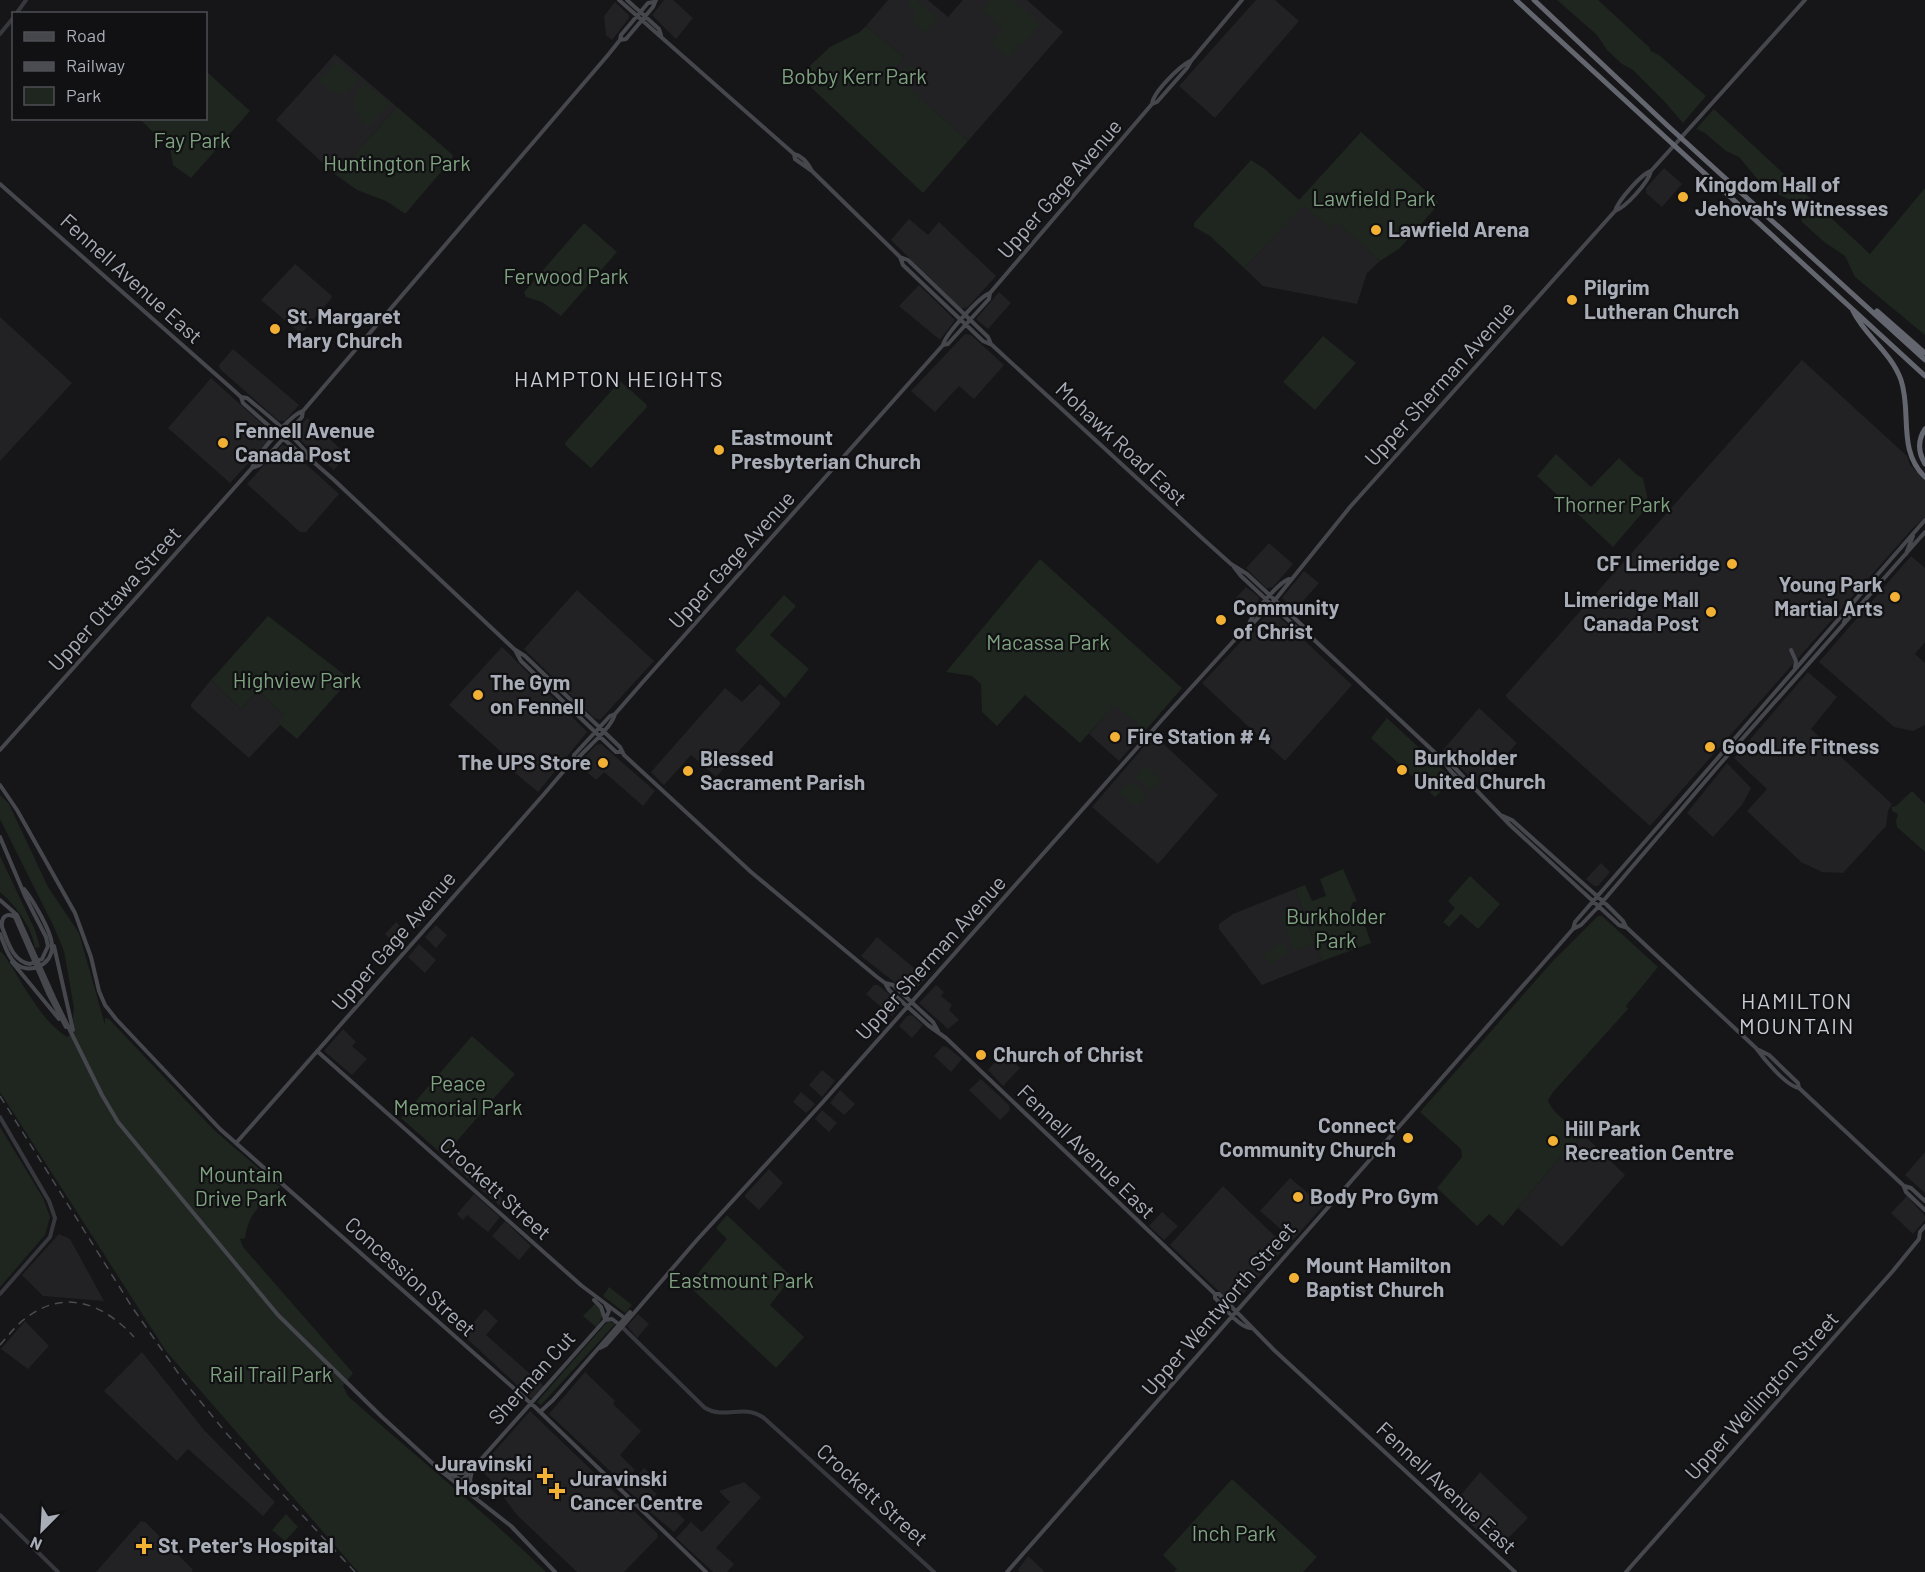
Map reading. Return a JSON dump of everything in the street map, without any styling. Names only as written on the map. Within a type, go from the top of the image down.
[{"type":"highway","points":[[1516,0],[1925,376]]},
{"type":"highway","points":[[1534,0],[1669,127],[1925,360]]},
{"type":"highway","points":[[1838,280],[1848,285],[1925,353]]},
{"type":"highway","points":[[1852,309],[1858,321],[1884,351],[1898,372],[1905,397],[1909,451],[1916,465],[1925,475]]},
{"type":"highway","points":[[1925,429],[1919,447],[1925,464]]},
{"type":"main road","name":"Mohawk Road East","points":[[620,0],[639,14]]},
{"type":"main road","name":"Mohawk Road East","points":[[627,0],[656,34],[661,35],[794,153],[795,159],[812,171],[900,257],[908,260],[988,337],[992,345]]},
{"type":"main road","name":"Upper Gage Avenue","points":[[943,345],[948,344],[970,320],[989,298],[990,293],[1152,104],[1157,102],[1170,88],[1242,0]]},
{"type":"main road","name":"Upper Sherman Avenue","points":[[540,1412],[600,1348],[606,1345],[632,1311],[908,1007],[1160,722],[1249,624],[1254,622],[1350,507],[1615,211],[1621,209],[1650,178],[1651,171],[1805,0]]},
{"type":"main road","name":"Upper Ottawa Street","points":[[252,468],[260,465],[284,439],[302,417],[303,411],[620,40],[621,35],[648,3],[655,1]]},
{"type":"main road","name":"Upper Ottawa Street","points":[[620,40],[626,39],[644,19],[653,8],[655,1]]},
{"type":"main road","name":"Fennell Avenue East","points":[[0,184],[442,579],[620,747],[621,752],[751,872],[885,983],[889,990],[929,1026],[938,1031],[1215,1294],[1215,1298],[1235,1313],[1245,1327],[1250,1328],[1515,1572]]},
{"type":"main road","name":"Mohawk Road East","points":[[900,257],[903,265],[983,341],[992,345],[1231,564],[1302,633],[1308,635],[1619,926],[1626,927]]},
{"type":"main road","name":"Upper Gage Avenue","points":[[574,759],[574,755],[595,731],[615,714],[943,345],[961,320],[984,295],[990,293]]},
{"type":"main road","name":"Fennell Avenue East","points":[[241,397],[247,398],[283,429],[309,454],[310,459]]},
{"type":"main road","name":"Upper Ottawa Street","points":[[0,750],[252,468],[254,461],[278,434],[297,413],[303,411]]},
{"type":"main road","name":"Upper Wentworth Street","points":[[1573,930],[1575,922],[1597,896],[1925,520]]},
{"type":"main road","points":[[1906,555],[1908,546],[1918,528]]},
{"type":"main road","name":"Upper Wentworth Street","points":[[1007,1572],[1573,930],[1581,925],[1602,902],[1925,532]]},
{"type":"main road","name":"Mohawk Road East","points":[[1231,564],[1247,574],[1306,629],[1308,635]]},
{"type":"main road","points":[[1877,573],[1886,569],[1892,570]]},
{"type":"main road","points":[[1842,626],[1855,598]]},
{"type":"main road","name":"Fennell Avenue East","points":[[514,649],[521,661],[616,752],[621,752]]},
{"type":"main road","points":[[1791,650],[1796,661],[1794,670]]},
{"type":"main road","name":"Upper Gage Avenue","points":[[237,1142],[574,759],[578,758],[599,736],[614,719],[615,714]]},
{"type":"main road","name":"Concession Street","points":[[0,785],[17,810],[75,913],[91,957],[102,999],[116,1019],[207,1116],[535,1407],[705,1572]]},
{"type":"main road","name":"Mohawk Road East","points":[[1503,816],[1512,820],[1597,896],[1623,921],[1626,927],[1756,1048],[1773,1068],[1798,1088],[1904,1186],[1911,1188],[1925,1201]]},
{"type":"main road","points":[[0,837],[48,942],[42,962]]},
{"type":"main road","points":[[22,886],[29,895],[54,945],[74,1036]]},
{"type":"main road","points":[[0,900],[17,915],[53,996],[102,1095],[118,1122],[269,1305],[364,1400],[425,1456],[511,1526],[555,1572]]},
{"type":"main road","points":[[33,966],[15,957],[1,924],[5,916],[15,917],[48,993],[66,1027]]},
{"type":"main road","points":[[10,958],[19,966],[33,966],[49,958],[52,948],[47,929]]},
{"type":"main road","points":[[0,934],[17,970],[74,1036]]},
{"type":"main road","name":"Fennell Avenue East","points":[[885,983],[893,985],[912,1002],[933,1022],[938,1031]]},
{"type":"main road","name":"Crockett Street","points":[[317,1051],[595,1299],[603,1301],[622,1316]]},
{"type":"main road","name":"Mohawk Road East","points":[[1904,1186],[1906,1192],[1925,1210]]},
{"type":"main road","name":"Upper Wellington Street","points":[[1626,1572],[1919,1239],[1925,1226]]},
{"type":"main road","name":"Upper Wellington Street","points":[[1919,1239],[1925,1236]]},
{"type":"main road","points":[[595,1299],[603,1309],[605,1320]]},
{"type":"main road","points":[[603,1301],[609,1311],[605,1320]]},
{"type":"main road","points":[[605,1320],[610,1316],[622,1316],[632,1311]]},
{"type":"main road","points":[[605,1320],[612,1319],[620,1326]]},
{"type":"main road","name":"Sherman Cut","points":[[461,1483],[605,1320]]},
{"type":"main road","points":[[425,1456],[476,1495],[483,1503]]},
{"type":"main road","points":[[445,1470],[456,1474],[463,1473],[475,1465]]},
{"type":"main road","points":[[475,1465],[470,1480],[476,1495]]},
{"type":"street","points":[[0,34],[12,19]]},
{"type":"street","points":[[0,1117],[54,1212],[54,1224],[50,1237],[0,1294]]},
{"type":"street","name":"Crockett Street","points":[[620,1326],[698,1402],[714,1413],[745,1410],[764,1418],[934,1572]]},
{"type":"street","points":[[0,1515],[58,1572]]},
{"type":"shaded area","points":[[664,0],[673,0],[693,18],[676,39],[652,15]]},
{"type":"shaded area","points":[[888,0],[928,0],[948,17],[963,0],[1027,0],[1063,32],[968,141],[891,73],[904,57],[866,26]]},
{"type":"shaded area","points":[[1256,0],[1275,0],[1299,21],[1215,118],[1179,86]]},
{"type":"shaded area","points":[[615,2],[629,15],[629,18],[612,40],[606,35],[604,16]]},
{"type":"shaded area","points":[[335,54],[397,107],[336,175],[276,120]]},
{"type":"shaded area","points":[[1664,168],[1682,184],[1662,207],[1646,193],[1646,188]]},
{"type":"shaded area","points":[[1304,204],[1330,228],[1337,221],[1380,261],[1367,273],[1357,304],[1263,286],[1244,268]]},
{"type":"shaded area","points":[[909,219],[928,235],[939,222],[996,276],[968,307],[961,309],[891,240]]},
{"type":"shaded area","points":[[295,264],[332,296],[301,334],[261,300]]},
{"type":"shaded area","points":[[919,285],[955,320],[940,340],[899,306]]},
{"type":"shaded area","points":[[999,292],[1011,303],[988,329],[976,319]]},
{"type":"shaded area","points":[[0,317],[72,383],[0,461]]},
{"type":"shaded area","points":[[965,334],[971,335],[1004,365],[974,399],[959,386],[935,412],[911,391]]},
{"type":"shaded area","points":[[233,349],[299,405],[285,421],[279,421],[220,369],[219,365]]},
{"type":"shaded area","points":[[1802,360],[1907,456],[1910,465],[1925,480],[1925,517],[1650,826],[1506,695]]},
{"type":"shaded area","points":[[211,378],[271,432],[272,438],[230,483],[168,428]]},
{"type":"shaded area","points":[[307,418],[347,455],[334,470],[296,436],[296,431]]},
{"type":"shaded area","points":[[282,445],[286,446],[339,494],[306,532],[300,532],[247,484]]},
{"type":"shaded area","points":[[1269,543],[1293,564],[1273,587],[1266,588],[1246,568]]},
{"type":"shaded area","points":[[1911,556],[1925,568],[1925,642],[1915,654],[1925,663],[1925,725],[1913,731],[1894,727],[1819,662]]},
{"type":"shaded area","points":[[1304,571],[1319,583],[1295,610],[1282,598]]},
{"type":"shaded area","points":[[1246,587],[1259,597],[1250,612],[1235,599]]},
{"type":"shaded area","points":[[577,590],[654,661],[600,720],[594,718],[524,649]]},
{"type":"shaded area","points":[[1267,614],[1276,614],[1352,685],[1285,761],[1202,683]]},
{"type":"shaded area","points":[[502,647],[587,732],[538,792],[509,768],[509,759],[449,705]]},
{"type":"shaded area","points":[[1808,672],[1837,697],[1811,729],[1892,804],[1888,811],[1886,826],[1843,873],[1822,872],[1801,862],[1747,811],[1767,789],[1734,758]]},
{"type":"shaded area","points":[[211,680],[241,709],[258,691],[285,716],[278,723],[280,725],[249,758],[191,707]]},
{"type":"shaded area","points":[[760,684],[780,702],[780,705],[716,777],[691,755],[664,785],[651,772],[725,688],[742,702]]},
{"type":"shaded area","points":[[1115,704],[1145,731],[1119,761],[1089,734]]},
{"type":"shaded area","points":[[1479,708],[1517,743],[1479,786],[1443,750]]},
{"type":"shaded area","points":[[1154,735],[1218,795],[1158,864],[1092,807]]},
{"type":"shaded area","points":[[601,744],[655,791],[643,806],[604,772],[596,780],[578,764],[596,745]]},
{"type":"shaded area","points":[[1727,763],[1751,788],[1742,805],[1713,837],[1687,813]]},
{"type":"shaded area","points":[[1601,863],[1610,872],[1598,886],[1594,886],[1586,879]]},
{"type":"shaded area","points":[[1295,889],[1322,961],[1262,985],[1219,929],[1219,924],[1233,914]]},
{"type":"shaded area","points":[[418,907],[428,917],[416,929],[406,920]]},
{"type":"shaded area","points":[[396,922],[410,936],[399,949],[385,934]]},
{"type":"shaded area","points":[[436,925],[447,935],[436,948],[425,937]]},
{"type":"shaded area","points":[[877,937],[926,978],[914,991],[907,992],[861,956]]},
{"type":"shaded area","points":[[419,944],[436,960],[425,973],[408,957]]},
{"type":"shaded area","points":[[874,985],[878,985],[899,1002],[900,1007],[892,1016],[866,994]]},
{"type":"shaded area","points":[[936,985],[944,992],[941,996],[952,1005],[949,1010],[959,1020],[948,1029],[919,1003]]},
{"type":"shaded area","points":[[912,1015],[923,1025],[912,1038],[899,1026],[907,1016]]},
{"type":"shaded area","points":[[343,1029],[356,1042],[352,1046],[367,1059],[352,1075],[324,1051]]},
{"type":"shaded area","points":[[943,1046],[962,1059],[951,1072],[934,1056]]},
{"type":"shaded area","points":[[1003,1052],[1020,1068],[1003,1086],[988,1070]]},
{"type":"shaded area","points":[[822,1070],[835,1081],[822,1097],[809,1085]]},
{"type":"shaded area","points":[[981,1079],[1009,1105],[1010,1110],[1000,1120],[969,1090]]},
{"type":"shaded area","points":[[840,1090],[855,1104],[844,1115],[830,1103]]},
{"type":"shaded area","points":[[801,1092],[815,1104],[806,1113],[793,1102]]},
{"type":"shaded area","points":[[822,1110],[837,1123],[829,1132],[815,1119]]},
{"type":"shaded area","points":[[1583,1134],[1625,1175],[1562,1247],[1518,1208],[1561,1156],[1564,1157]]},
{"type":"shaded area","points":[[1925,1152],[1925,1193],[1905,1175]]},
{"type":"shaded area","points":[[454,1157],[479,1179],[474,1184],[450,1162]]},
{"type":"shaded area","points":[[769,1169],[783,1183],[759,1210],[745,1195]]},
{"type":"shaded area","points":[[1290,1178],[1323,1206],[1293,1240],[1260,1211]]},
{"type":"shaded area","points":[[485,1180],[510,1207],[506,1211],[479,1188]]},
{"type":"shaded area","points":[[1223,1186],[1286,1247],[1235,1303],[1229,1301],[1170,1245]]},
{"type":"shaded area","points":[[474,1194],[500,1217],[488,1232],[467,1215],[463,1220],[457,1214]]},
{"type":"shaded area","points":[[1907,1196],[1925,1216],[1925,1220],[1913,1234],[1891,1213]]},
{"type":"shaded area","points":[[1162,1212],[1178,1226],[1164,1240],[1149,1226]]},
{"type":"shaded area","points":[[505,1221],[531,1246],[519,1260],[492,1236]]},
{"type":"shaded area","points":[[59,1234],[70,1239],[104,1301],[43,1296],[22,1275]]},
{"type":"shaded area","points":[[485,1309],[498,1321],[486,1335],[544,1386],[532,1399],[463,1335]]},
{"type":"shaded area","points":[[638,1314],[649,1324],[637,1338],[627,1326]]},
{"type":"shaded area","points":[[25,1321],[49,1346],[28,1369],[1,1349]]},
{"type":"shaded area","points":[[142,1352],[204,1430],[275,1502],[263,1516],[188,1449],[177,1461],[104,1391]]},
{"type":"shaded area","points":[[585,1372],[641,1431],[620,1455],[635,1470],[623,1483],[549,1414]]},
{"type":"shaded area","name":"Juravinski Cancer Centre","points":[[530,1411],[657,1533],[658,1537],[624,1572],[577,1572],[517,1515],[490,1479],[479,1469]]},
{"type":"shaded area","points":[[644,1468],[652,1476],[646,1484],[657,1494],[645,1506],[626,1489]]},
{"type":"shaded area","points":[[1480,1472],[1528,1518],[1497,1549],[1452,1506]]},
{"type":"shaded area","points":[[744,1482],[761,1497],[716,1548],[734,1564],[727,1572],[713,1572],[676,1538],[691,1522],[702,1532],[730,1502],[719,1491]]},
{"type":"shaded area","points":[[661,1498],[685,1520],[674,1532],[650,1512]]},
{"type":"shaded area","name":"St. Peter's Hospital","points":[[141,1521],[145,1522],[193,1570],[192,1572],[96,1572]]},
{"type":"shaded area","points":[[1028,1556],[1043,1572],[1020,1572],[1018,1570]]},
{"type":"green space","points":[[910,0],[916,0],[938,18],[925,33],[912,22],[917,17],[913,14],[916,11],[907,4]]},
{"type":"green space","points":[[991,0],[1013,0],[1040,25],[1009,58],[990,42],[1000,33],[1005,32],[982,10]]},
{"type":"green space","points":[[1557,0],[1598,0],[1651,51],[1659,55],[1706,96],[1683,123],[1633,70],[1622,64],[1607,50],[1597,35]]},
{"type":"green space","name":"Bobby Kerr Park","points":[[866,26],[904,57],[892,73],[968,141],[923,193],[799,76],[830,47],[860,32]]},
{"type":"green space","points":[[336,62],[339,62],[359,80],[349,90],[339,93],[330,90],[319,81]]},
{"type":"green space","points":[[906,66],[921,72],[912,84],[897,75]]},
{"type":"green space","name":"Fay Park","points":[[207,72],[250,111],[191,178],[173,165],[170,149],[141,120],[207,120]]},
{"type":"green space","points":[[364,83],[389,103],[369,127],[354,106],[355,95]]},
{"type":"green space","name":"Huntington Park","points":[[397,107],[453,155],[406,213],[386,201],[357,190],[336,175]]},
{"type":"green space","points":[[1714,109],[1870,254],[1925,188],[1925,335],[1855,277],[1845,256],[1823,241],[1802,222],[1799,209],[1790,200],[1764,187],[1739,157],[1726,151],[1705,133],[1696,129]]},
{"type":"green space","name":"Lawfield Park","points":[[1361,132],[1438,202],[1400,248],[1380,261],[1337,222],[1330,229],[1304,205],[1244,268],[1210,236],[1194,227],[1194,223],[1251,160],[1265,169],[1299,200]]},
{"type":"green space","name":"Ferwood Park","points":[[584,223],[617,252],[561,316],[542,302],[526,297],[524,292]]},
{"type":"green space","points":[[1323,336],[1356,363],[1315,410],[1283,382]]},
{"type":"green space","points":[[620,381],[647,407],[591,468],[565,443]]},
{"type":"green space","name":"Thorner Park","points":[[1556,454],[1591,487],[1619,458],[1643,478],[1649,505],[1613,547],[1537,476]]},
{"type":"green space","name":"Macassa Park","points":[[1040,559],[1182,688],[1145,731],[1115,705],[1080,743],[1025,695],[997,726],[982,712],[981,684],[972,676],[946,672]]},
{"type":"green space","points":[[784,595],[796,606],[770,635],[809,669],[785,698],[735,650]]},
{"type":"green space","name":"Highview Park","points":[[268,616],[350,679],[297,739],[278,723],[284,715],[258,691],[241,709],[211,680]]},
{"type":"green space","points":[[1387,718],[1453,779],[1435,797],[1371,738]]},
{"type":"green space","points":[[1146,765],[1161,780],[1150,791],[1135,777]]},
{"type":"green space","points":[[1131,781],[1147,795],[1136,807],[1120,792]]},
{"type":"green space","points":[[1912,791],[1925,804],[1925,852],[1897,827],[1898,814],[1892,811],[1892,807]]},
{"type":"green space","name":"Rail Trail Park","points":[[0,795],[9,804],[48,887],[79,933],[105,1025],[105,1018],[109,1019],[213,1129],[280,1187],[262,1204],[249,1221],[245,1238],[240,1239],[243,1247],[353,1373],[343,1386],[348,1396],[546,1572],[358,1572],[166,1351],[0,1092],[0,951],[49,1021],[67,1037],[75,1031],[74,1008],[64,951],[0,819]]},
{"type":"green space","points":[[0,856],[35,930],[40,947],[35,948],[31,932],[22,917],[0,892]]},
{"type":"green space","name":"Burkholder Park","points":[[1343,869],[1357,901],[1352,903],[1351,909],[1357,912],[1360,910],[1371,943],[1322,961],[1295,889],[1305,885],[1312,901],[1326,896],[1320,879]]},
{"type":"green space","points":[[1470,876],[1500,904],[1478,929],[1461,914],[1449,927],[1443,922],[1455,908],[1448,901]]},
{"type":"green space","points":[[1300,909],[1314,944],[1295,951],[1281,917]]},
{"type":"green space","points":[[1598,916],[1602,916],[1658,967],[1626,1006],[1628,1009],[1548,1100],[1558,1115],[1583,1134],[1563,1158],[1561,1156],[1503,1226],[1489,1214],[1477,1226],[1437,1188],[1462,1157],[1461,1149],[1420,1112],[1551,963]]},
{"type":"green space","points":[[1282,942],[1289,952],[1271,965],[1263,955]]},
{"type":"green space","name":"Peace Memorial Park","points":[[472,1036],[515,1074],[444,1156],[401,1118]]},
{"type":"green space","points":[[0,1127],[43,1198],[50,1217],[45,1235],[0,1287]]},
{"type":"green space","name":"Eastmount Park","points":[[727,1215],[792,1277],[770,1305],[804,1337],[776,1368],[692,1289],[691,1282],[727,1239],[716,1228]]},
{"type":"green space","points":[[609,1287],[632,1305],[625,1313],[603,1296]]},
{"type":"green space","points":[[595,1304],[602,1311],[596,1327],[583,1316]]},
{"type":"green space","points":[[608,1321],[615,1324],[541,1405],[537,1402]]},
{"type":"green space","name":"Inch Park","points":[[1232,1479],[1317,1557],[1303,1572],[1174,1572],[1177,1569],[1163,1555]]},
{"type":"green space","points":[[286,1514],[298,1527],[285,1541],[272,1530]]},
{"type":"railway","points":[[0,1096],[132,1307],[183,1380],[227,1434],[355,1572]]},
{"type":"railway","points":[[0,1345],[26,1318],[41,1309],[69,1302],[97,1309],[122,1325],[134,1337]]},
{"type":"place","name":"Kingdom Hall of Jehovah's Witnesses","points":[[1683,197]]},
{"type":"place","name":"Lawfield Arena","points":[[1376,230]]},
{"type":"place","name":"Pilgrim Lutheran Church","points":[[1572,300]]},
{"type":"place","name":"St. Margaret Mary Church","points":[[275,329]]},
{"type":"place","name":"Fennell Avenue Canada Post","points":[[223,443]]},
{"type":"place","name":"Eastmount Presbyterian Church","points":[[719,450]]},
{"type":"place","name":"CF Limeridge","points":[[1732,564]]},
{"type":"place","name":"Young Park Martial Arts","points":[[1895,597]]},
{"type":"place","name":"Limeridge Mall Canada Post","points":[[1711,612]]},
{"type":"place","name":"Community of Christ","points":[[1221,620]]},
{"type":"place","name":"The Gym on Fennell","points":[[478,695]]},
{"type":"place","name":"Fire Station # 4","points":[[1115,737]]},
{"type":"place","name":"GoodLife Fitness","points":[[1710,747]]},
{"type":"place","name":"The UPS Store","points":[[603,763]]},
{"type":"place","name":"Burkholder United Church","points":[[1402,770]]},
{"type":"place","name":"Blessed Sacrament Parish","points":[[688,771]]},
{"type":"place","name":"Church of Christ","points":[[981,1055]]},
{"type":"place","name":"Connect Community Church","points":[[1408,1138]]},
{"type":"place","name":"Hill Park Recreation Centre","points":[[1553,1141]]},
{"type":"place","name":"Body Pro Gym","points":[[1298,1197]]},
{"type":"place","name":"Mount Hamilton Baptist Church","points":[[1294,1278]]},
{"type":"place","name":"Juravinski Hospital","points":[[545,1476]]},
{"type":"place","name":"Juravinski Cancer Centre","points":[[557,1491]]},
{"type":"place","name":"St. Peter's Hospital","points":[[144,1546]]},
{"type":"district","name":"HAMPTON HEIGHTS","points":[[619,379]]},
{"type":"district","name":"HAMILTON MOUNTAIN","points":[[1797,1014]]},
{"type":"park label","name":"Mountain Drive Park","points":[[241,1187]]}]
